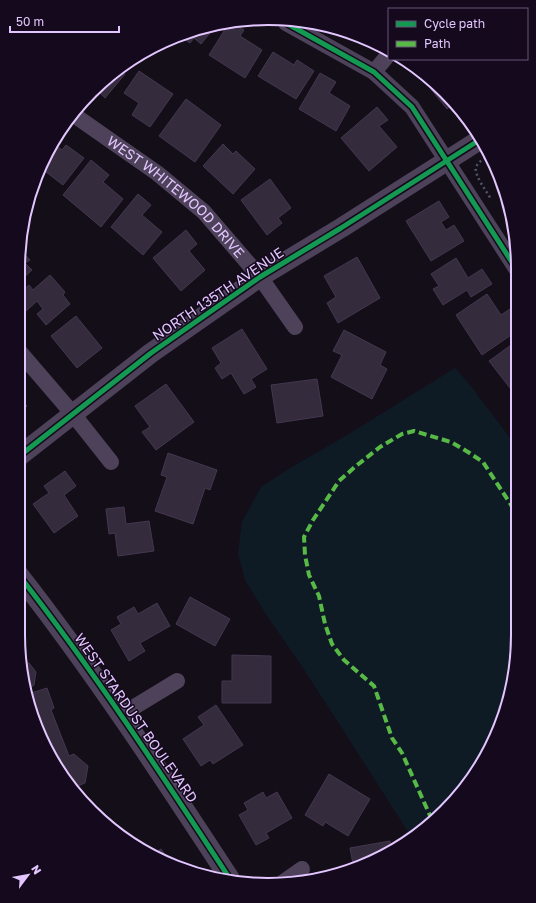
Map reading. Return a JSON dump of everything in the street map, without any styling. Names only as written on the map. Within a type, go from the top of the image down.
[{"type":"street","points":[[292,27],[374,72],[412,107],[510,260]]},
{"type":"street","points":[[374,72],[387,56]]},
{"type":"street","name":"WEST WHITEWOOD DRIVE","points":[[77,118],[157,173],[204,212],[260,277],[295,327]]},
{"type":"street","name":"NORTH 135TH AVENUE","points":[[25,452],[152,353],[260,277],[341,228],[476,142]]},
{"type":"street","points":[[25,358],[73,414],[111,462]]},
{"type":"street","name":"WEST STARDUST BOULEVARD","points":[[25,583],[49,613],[121,715],[227,874]]},
{"type":"street","name":"WEST STARDUST BOULEVARD","points":[[121,715],[177,680]]},
{"type":"street","points":[[291,877],[302,869]]},
{"type":"path","points":[[485,158],[477,165],[476,171],[492,201]]},
{"type":"shaded area","points":[[455,368],[470,385],[511,439],[511,635],[509,667],[503,698],[493,728],[470,770],[461,783],[440,807],[409,833],[297,659],[265,613],[245,580],[238,553],[242,522],[261,487],[290,468],[347,435]]},
{"type":"building","points":[[236,27],[244,30],[240,36],[262,50],[245,78],[209,55],[225,29]]},
{"type":"building","points":[[211,32],[201,44],[194,38],[190,43],[185,40]]},
{"type":"building","points":[[273,52],[294,65],[297,60],[314,71],[296,99],[258,76]]},
{"type":"building","points":[[139,71],[173,94],[150,127],[132,115],[139,103],[124,93]]},
{"type":"building","points":[[123,73],[125,74],[105,98],[100,93]]},
{"type":"building","points":[[320,73],[336,82],[329,93],[350,106],[336,131],[299,109]]},
{"type":"building","points":[[426,84],[450,107],[447,109]]},
{"type":"building","points":[[186,99],[221,125],[195,162],[159,136]]},
{"type":"building","points":[[377,107],[388,120],[379,126],[397,147],[369,171],[341,138]]},
{"type":"building","points":[[223,144],[233,154],[236,151],[255,169],[233,194],[203,166]]},
{"type":"building","points":[[66,145],[84,158],[63,185],[45,171],[58,147],[62,150]]},
{"type":"building","points":[[91,160],[109,175],[103,182],[123,199],[101,227],[63,195]]},
{"type":"building","points":[[270,179],[291,208],[278,218],[282,223],[267,235],[241,200]]},
{"type":"building","points":[[138,194],[151,205],[142,215],[162,232],[143,255],[111,227]]},
{"type":"building","points":[[439,201],[449,217],[441,222],[446,230],[454,225],[464,241],[431,261],[406,221]]},
{"type":"building","points":[[186,230],[197,244],[189,251],[205,270],[181,291],[153,258]]},
{"type":"building","points":[[26,255],[30,260],[25,263]]},
{"type":"building","points":[[357,257],[380,298],[338,323],[327,303],[336,297],[324,276]]},
{"type":"building","points":[[456,258],[468,278],[482,269],[492,284],[471,297],[467,290],[443,305],[433,289],[439,286],[431,274]]},
{"type":"building","points":[[25,263],[32,270],[25,276]]},
{"type":"building","points":[[50,275],[65,292],[63,295],[70,304],[46,325],[37,314],[43,309],[37,301],[26,311],[25,310],[25,288],[29,285],[33,290]]},
{"type":"building","points":[[487,294],[501,315],[510,309],[511,335],[482,355],[456,315]]},
{"type":"building","points":[[76,316],[102,348],[77,368],[51,336]]},
{"type":"building","points":[[242,329],[267,369],[251,379],[256,387],[244,394],[231,373],[222,379],[215,368],[221,363],[212,348]]},
{"type":"building","points":[[344,330],[386,352],[380,365],[387,369],[372,399],[331,377],[342,355],[333,351]]},
{"type":"building","points":[[511,345],[510,388],[489,361]]},
{"type":"building","points":[[317,379],[323,416],[277,423],[271,385]]},
{"type":"building","points":[[166,384],[194,422],[156,450],[142,432],[150,427],[135,406]]},
{"type":"building","points":[[168,453],[217,470],[210,490],[205,488],[193,524],[155,511],[167,477],[161,475]]},
{"type":"building","points":[[65,471],[76,486],[64,495],[78,516],[54,533],[33,504],[49,493],[44,486]]},
{"type":"building","points":[[124,507],[126,524],[149,521],[154,551],[118,556],[115,533],[109,534],[106,509]]},
{"type":"building","points":[[190,597],[230,619],[215,646],[176,624]]},
{"type":"building","points":[[157,603],[170,626],[140,643],[145,651],[129,661],[111,630],[121,624],[117,617],[134,607],[138,614]]},
{"type":"building","points":[[232,655],[271,656],[271,703],[222,703],[222,681],[232,681]]},
{"type":"building","points":[[27,663],[29,663],[36,672],[34,685],[31,687]]},
{"type":"building","points":[[47,688],[54,708],[51,710],[69,756],[74,754],[88,766],[85,783],[78,786],[66,770],[43,728],[32,693]]},
{"type":"building","points":[[216,705],[243,745],[213,764],[210,760],[201,766],[183,739],[204,725],[198,717]]},
{"type":"building","points":[[329,774],[370,799],[348,836],[325,822],[323,826],[305,815]]},
{"type":"building","points":[[263,792],[266,798],[277,792],[292,818],[266,833],[269,838],[256,845],[239,815],[248,810],[244,803]]},
{"type":"building","points":[[390,841],[390,845],[353,863],[350,848]]},
{"type":"building","points":[[161,849],[165,855],[157,851]]},
{"type":"marked path","points":[[430,816],[402,753],[392,738],[374,686],[344,660],[332,644],[325,624],[319,596],[309,575],[305,555],[304,537],[313,520],[339,481],[380,447],[402,434],[414,431],[451,442],[483,462],[511,505]]},
{"type":"cycle path","points":[[292,27],[374,72],[412,107],[510,260]]},
{"type":"cycle path","points":[[25,452],[151,353],[260,277],[341,228],[476,142]]},
{"type":"cycle path","points":[[25,583],[101,686],[227,874]]}]
